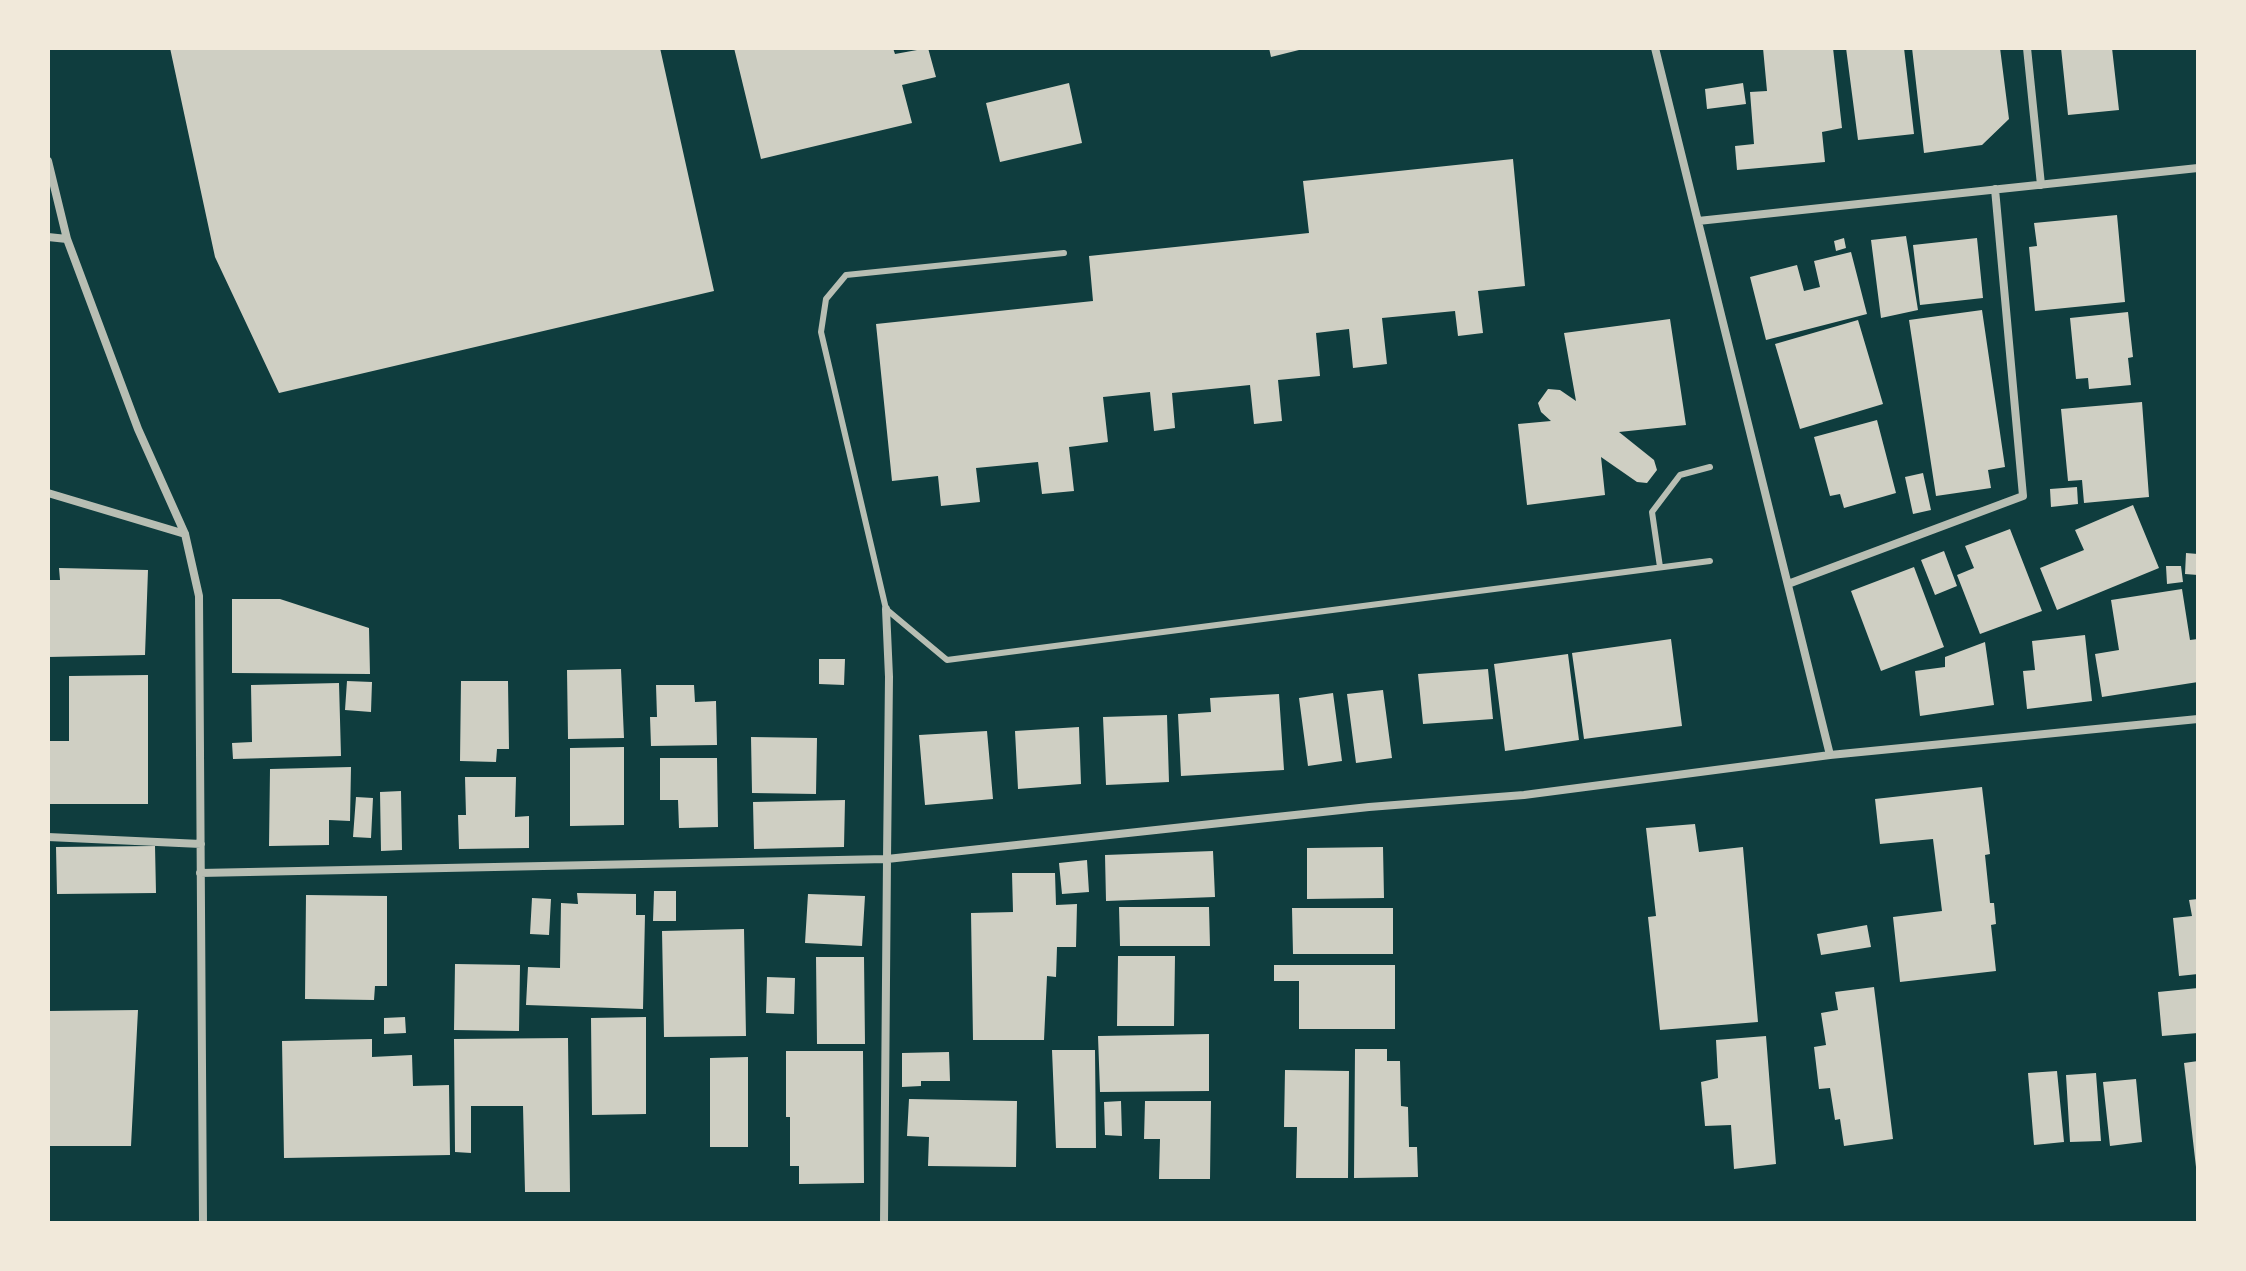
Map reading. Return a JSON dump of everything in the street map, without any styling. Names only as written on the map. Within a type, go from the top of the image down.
[{"type":"street","points":[[1655,48],[1830,755]]},
{"type":"street","points":[[2027,48],[2041,185]]},
{"type":"street","points":[[48,161],[67,239],[138,429],[185,534],[199,596],[203,1223]]},
{"type":"street","points":[[1698,221],[2198,168]]},
{"type":"street","points":[[1788,584],[2023,496],[1995,189]]},
{"type":"street","points":[[48,237],[67,239]]},
{"type":"street","points":[[48,493],[185,534]]},
{"type":"street","points":[[884,1223],[889,677],[886,609]]},
{"type":"street","points":[[200,873],[887,859],[1369,807],[1524,795],[1830,755],[2198,719]]},
{"type":"street","points":[[48,837],[201,844]]},
{"type":"lane","points":[[1064,253],[846,275],[826,299],[821,332],[886,609],[947,660],[1710,561]]},
{"type":"lane","points":[[1660,567],[1652,512],[1680,475],[1710,467]]},
{"type":"building","points":[[170,48],[660,48],[714,291],[279,393],[215,257]]},
{"type":"building","points":[[734,48],[893,48],[895,54],[928,48],[936,77],[902,85],[912,123],[761,159]]},
{"type":"building","points":[[1269,48],[1302,48],[1303,49],[1271,57]]},
{"type":"building","points":[[1763,48],[1833,48],[1842,128],[1822,132],[1825,162],[1737,170],[1735,146],[1754,144],[1750,92],[1767,91]]},
{"type":"building","points":[[1846,48],[1904,48],[1914,134],[1858,140]]},
{"type":"building","points":[[1912,48],[2000,48],[2009,119],[1982,145],[1924,153]]},
{"type":"building","points":[[2061,48],[2112,48],[2119,110],[2068,115]]},
{"type":"building","points":[[1069,83],[1082,143],[1000,162],[986,103]]},
{"type":"building","points":[[1743,83],[1746,104],[1707,109],[1705,89]]},
{"type":"building","points":[[1513,159],[1525,286],[1478,291],[1483,333],[1458,336],[1455,311],[1382,318],[1387,364],[1353,368],[1349,329],[1316,333],[1320,376],[1278,380],[1282,421],[1254,424],[1250,385],[1172,393],[1175,428],[1154,431],[1150,392],[1103,397],[1108,442],[1069,447],[1074,491],[1042,494],[1038,462],[976,468],[980,502],[941,506],[938,476],[892,481],[876,324],[1093,301],[1089,256],[1309,233],[1303,181]]},
{"type":"building","points":[[2117,215],[2125,302],[2035,311],[2029,247],[2037,246],[2034,223]]},
{"type":"building","points":[[1906,236],[1918,310],[1881,318],[1871,240]]},
{"type":"building","points":[[1844,238],[1846,248],[1836,251],[1834,241]]},
{"type":"building","points":[[1977,238],[1983,298],[1920,305],[1913,245]]},
{"type":"building","points":[[1851,252],[1867,314],[1766,340],[1750,277],[1797,265],[1804,291],[1820,287],[1814,261]]},
{"type":"building","points":[[1982,310],[2005,467],[1988,470],[1991,488],[1936,496],[1909,320]]},
{"type":"building","points":[[2128,312],[2133,357],[2128,358],[2131,385],[2089,389],[2088,378],[2076,379],[2070,318]]},
{"type":"building","points":[[1670,319],[1686,425],[1619,432],[1654,460],[1657,470],[1647,483],[1637,482],[1601,457],[1605,495],[1527,505],[1518,424],[1551,421],[1541,412],[1538,403],[1548,389],[1560,390],[1576,401],[1564,333]]},
{"type":"building","points":[[1858,320],[1883,404],[1800,429],[1775,344]]},
{"type":"building","points":[[2142,402],[2149,497],[2084,503],[2082,480],[2068,481],[2061,409]]},
{"type":"building","points":[[1877,420],[1896,493],[1844,508],[1840,494],[1830,496],[1814,437]]},
{"type":"building","points":[[1923,473],[1931,510],[1913,514],[1905,477]]},
{"type":"building","points":[[2077,487],[2078,504],[2051,507],[2050,489]]},
{"type":"building","points":[[2133,505],[2159,568],[2057,610],[2040,568],[2084,550],[2075,530]]},
{"type":"building","points":[[2010,529],[2042,611],[1980,634],[1957,575],[1974,568],[1965,546]]},
{"type":"building","points":[[1944,551],[1957,586],[1935,595],[1921,560]]},
{"type":"building","points":[[2186,553],[2198,554],[2198,575],[2185,574]]},
{"type":"building","points":[[2166,566],[2181,566],[2183,582],[2167,584]]},
{"type":"building","points":[[1914,567],[1944,647],[1881,671],[1851,591]]},
{"type":"building","points":[[59,568],[148,570],[145,655],[48,657],[48,580],[60,580]]},
{"type":"building","points":[[2182,589],[2190,640],[2198,639],[2198,682],[2102,697],[2095,654],[2119,650],[2111,600]]},
{"type":"building","points":[[232,599],[280,599],[369,628],[370,674],[232,673]]},
{"type":"building","points":[[2085,635],[2092,701],[2027,709],[2023,671],[2035,670],[2032,641]]},
{"type":"building","points":[[1671,639],[1682,726],[1584,739],[1572,653]]},
{"type":"building","points":[[1985,642],[1994,705],[1920,716],[1915,671],[1945,667],[1945,657]]},
{"type":"building","points":[[1568,654],[1579,740],[1505,751],[1494,664]]},
{"type":"building","points":[[819,659],[845,659],[844,685],[819,684]]},
{"type":"building","points":[[621,669],[624,738],[568,739],[567,670]]},
{"type":"building","points":[[1488,669],[1493,719],[1423,724],[1418,674]]},
{"type":"building","points":[[148,675],[148,804],[48,804],[48,741],[69,741],[69,676]]},
{"type":"building","points":[[347,681],[372,682],[371,712],[345,710]]},
{"type":"building","points":[[461,681],[508,681],[509,749],[497,749],[496,762],[460,761]]},
{"type":"building","points":[[339,683],[341,756],[233,759],[232,743],[252,742],[251,685]]},
{"type":"building","points":[[656,685],[694,685],[695,702],[716,701],[717,745],[651,746],[650,717],[657,717]]},
{"type":"building","points":[[1383,690],[1392,758],[1356,763],[1347,694]]},
{"type":"building","points":[[1333,693],[1342,761],[1308,766],[1299,698]]},
{"type":"building","points":[[1279,694],[1284,770],[1181,776],[1178,714],[1211,712],[1210,698]]},
{"type":"building","points":[[1167,715],[1169,782],[1106,785],[1103,717]]},
{"type":"building","points":[[1079,727],[1081,784],[1018,789],[1015,731]]},
{"type":"building","points":[[987,731],[993,799],[925,805],[919,735]]},
{"type":"building","points":[[751,737],[817,738],[816,794],[752,793]]},
{"type":"building","points":[[624,747],[624,825],[570,826],[570,748]]},
{"type":"building","points":[[660,758],[717,758],[718,827],[679,828],[678,800],[660,800]]},
{"type":"building","points":[[351,767],[350,821],[329,820],[329,845],[269,846],[270,769]]},
{"type":"building","points":[[465,777],[516,777],[515,817],[529,816],[529,848],[459,849],[458,815],[466,815]]},
{"type":"building","points":[[1982,787],[1990,854],[1985,855],[1990,903],[1994,903],[1996,924],[1991,925],[1996,971],[1900,982],[1893,917],[1942,911],[1933,839],[1880,844],[1875,799]]},
{"type":"building","points":[[401,791],[402,850],[381,851],[380,792]]},
{"type":"building","points":[[356,797],[373,798],[371,838],[353,837]]},
{"type":"building","points":[[845,800],[844,847],[754,849],[753,802]]},
{"type":"building","points":[[1695,824],[1699,852],[1743,847],[1758,1022],[1660,1030],[1648,917],[1656,916],[1646,828]]},
{"type":"building","points":[[155,846],[156,893],[57,894],[56,847]]},
{"type":"building","points":[[1383,847],[1384,898],[1307,899],[1307,848]]},
{"type":"building","points":[[1213,851],[1215,897],[1106,901],[1105,855]]},
{"type":"building","points":[[1087,860],[1089,892],[1062,894],[1059,863]]},
{"type":"building","points":[[1012,873],[1055,873],[1056,905],[1077,904],[1076,947],[1057,947],[1056,977],[1047,976],[1044,1040],[973,1040],[971,913],[1013,912]]},
{"type":"building","points":[[654,891],[676,891],[676,921],[653,921]]},
{"type":"building","points":[[577,893],[636,894],[636,915],[645,915],[643,1009],[526,1005],[528,967],[560,968],[561,903],[578,904]]},
{"type":"building","points":[[808,894],[865,896],[862,946],[805,943]]},
{"type":"building","points":[[306,895],[387,896],[387,986],[375,986],[374,1000],[305,999]]},
{"type":"building","points":[[532,898],[551,899],[549,935],[530,934]]},
{"type":"building","points":[[2198,899],[2198,974],[2179,976],[2173,918],[2192,916],[2189,900]]},
{"type":"building","points":[[1119,907],[1209,907],[1210,946],[1120,946]]},
{"type":"building","points":[[1292,908],[1393,908],[1393,954],[1293,954]]},
{"type":"building","points":[[1867,925],[1871,947],[1821,955],[1817,934]]},
{"type":"building","points":[[744,929],[746,1036],[664,1037],[662,931]]},
{"type":"building","points":[[1118,956],[1175,956],[1174,1026],[1117,1026]]},
{"type":"building","points":[[816,957],[864,957],[865,1044],[817,1044]]},
{"type":"building","points":[[455,964],[520,965],[519,1031],[454,1030]]},
{"type":"building","points":[[1274,965],[1395,965],[1395,1029],[1299,1029],[1299,981],[1274,981]]},
{"type":"building","points":[[767,977],[795,978],[794,1014],[766,1013]]},
{"type":"building","points":[[1874,987],[1893,1139],[1844,1146],[1840,1119],[1835,1120],[1830,1088],[1819,1089],[1814,1047],[1826,1045],[1821,1013],[1838,1010],[1835,992]]},
{"type":"building","points":[[2198,988],[2198,1033],[2162,1036],[2158,992]]},
{"type":"building","points":[[138,1010],[131,1146],[48,1146],[48,1011]]},
{"type":"building","points":[[405,1017],[406,1033],[384,1034],[384,1018]]},
{"type":"building","points":[[646,1017],[646,1114],[592,1115],[591,1018]]},
{"type":"building","points":[[1209,1034],[1209,1091],[1100,1092],[1098,1036]]},
{"type":"building","points":[[1766,1036],[1776,1164],[1734,1169],[1731,1125],[1705,1126],[1701,1082],[1718,1078],[1716,1040]]},
{"type":"building","points":[[568,1038],[570,1192],[525,1192],[523,1106],[471,1106],[471,1153],[455,1152],[454,1039]]},
{"type":"building","points":[[372,1039],[372,1057],[412,1055],[413,1086],[449,1085],[450,1155],[284,1158],[282,1041]]},
{"type":"building","points":[[1355,1049],[1387,1049],[1387,1061],[1400,1061],[1401,1106],[1408,1107],[1409,1147],[1417,1147],[1418,1177],[1354,1178]]},
{"type":"building","points":[[1052,1050],[1095,1050],[1096,1148],[1056,1148]]},
{"type":"building","points":[[786,1051],[863,1051],[864,1183],[799,1184],[799,1166],[790,1166]]},
{"type":"building","points":[[949,1052],[950,1081],[921,1081],[921,1086],[902,1087],[902,1053]]},
{"type":"building","points":[[748,1057],[748,1147],[710,1147],[710,1058]]},
{"type":"building","points":[[2198,1061],[2198,1167],[2196,1167],[2184,1063]]},
{"type":"building","points":[[1285,1070],[1349,1071],[1348,1178],[1296,1178],[1297,1127],[1284,1127]]},
{"type":"building","points":[[2057,1071],[2064,1142],[2034,1145],[2028,1073]]},
{"type":"building","points":[[2096,1073],[2101,1141],[2070,1142],[2066,1075]]},
{"type":"building","points":[[2136,1079],[2142,1142],[2110,1146],[2103,1082]]},
{"type":"building","points":[[909,1099],[1017,1101],[1016,1167],[928,1166],[929,1137],[907,1136]]},
{"type":"building","points":[[1121,1101],[1122,1136],[1105,1135],[1104,1102]]},
{"type":"building","points":[[1145,1101],[1211,1101],[1210,1179],[1159,1179],[1160,1139],[1144,1139]]}]
